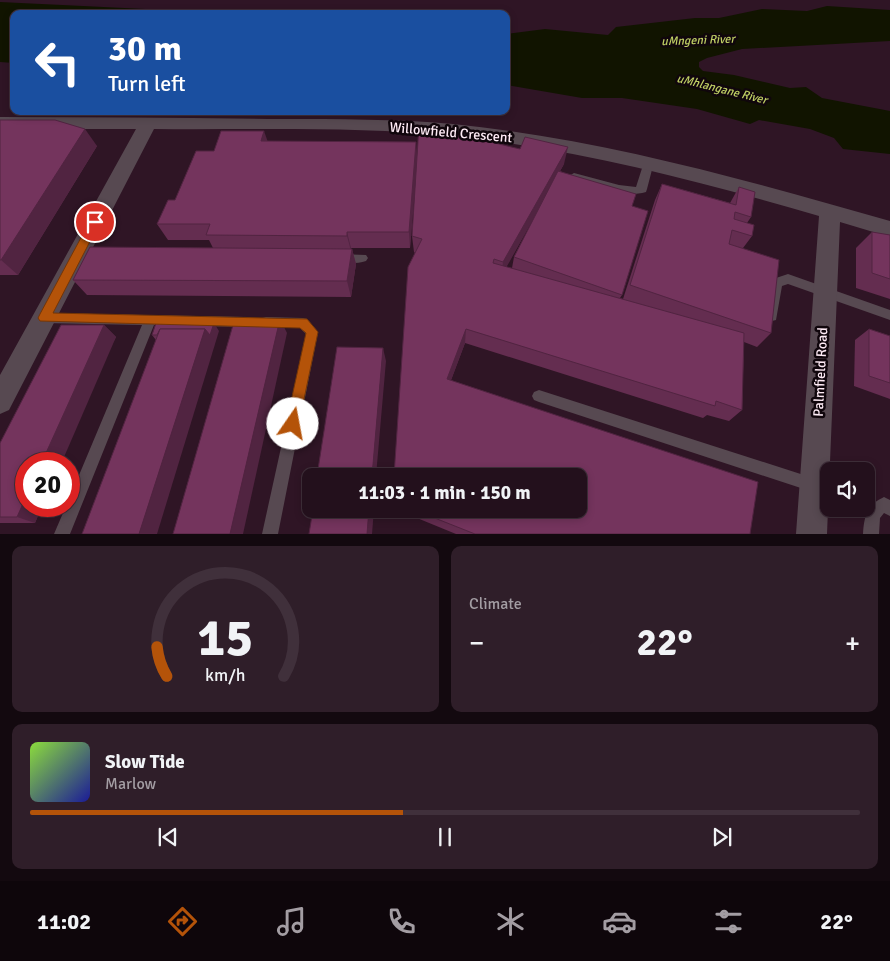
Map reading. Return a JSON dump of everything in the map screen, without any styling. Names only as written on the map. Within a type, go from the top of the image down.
[{"type":"street","name":"Willowfield Crescent","points":[[0,123],[416,127],[557,144],[649,162],[890,229]]},
{"type":"street","points":[[2,393],[82,255],[148,124]]},
{"type":"street","name":"Palmfield Road","points":[[810,534],[830,211]]},
{"type":"lane","points":[[574,176],[637,192],[642,189],[649,162]]},
{"type":"lane","points":[[332,258],[362,258]]},
{"type":"lane","points":[[772,322],[777,284],[788,279],[825,294],[890,315]]},
{"type":"lane","points":[[44,318],[303,323],[312,332],[270,534]]},
{"type":"lane","points":[[62,534],[150,320]]},
{"type":"lane","points":[[538,396],[813,485]]},
{"type":"lane","points":[[755,486],[758,467]]},
{"type":"lane","points":[[871,534],[872,516],[875,511],[884,506],[890,508]]},
{"type":"water","points":[[0,2],[166,10],[10,10],[10,63],[0,62]]},
{"type":"water","points":[[827,6],[890,10],[890,41],[742,49],[707,58],[699,62],[699,67],[703,71],[734,75],[790,88],[806,87],[822,98],[890,111],[890,154],[843,149],[834,138],[810,129],[759,120],[750,124],[697,109],[622,98],[582,98],[510,86],[510,33],[545,29],[608,35],[616,27],[695,18],[719,18],[762,9],[807,11]]},
{"type":"building","points":[[0,120],[55,120],[85,129],[1,260],[0,260]]},
{"type":"building","points":[[419,125],[520,149],[525,137],[568,147],[503,262],[494,259],[493,263],[744,333],[742,410],[716,401],[715,406],[466,329],[447,379],[758,482],[750,534],[475,534],[435,518],[587,518],[587,468],[395,468],[408,267],[422,239],[412,236]]},
{"type":"building","points":[[221,131],[264,131],[261,141],[416,142],[409,232],[347,232],[347,236],[206,235],[210,224],[157,224],[168,200],[175,200],[196,151],[214,151]]},
{"type":"building","points":[[558,171],[636,194],[632,206],[648,211],[622,295],[514,257]]},
{"type":"building","points":[[662,184],[736,205],[739,187],[755,192],[751,217],[735,212],[734,219],[754,225],[752,236],[732,230],[729,244],[779,260],[771,333],[630,285]]},
{"type":"building","points":[[872,232],[890,235],[890,279],[872,273]]},
{"type":"building","points":[[90,247],[352,249],[347,281],[73,280]]},
{"type":"building","points":[[235,318],[280,319],[230,534],[173,534]]},
{"type":"building","points":[[156,323],[214,323],[210,335],[205,329],[160,329],[157,335],[152,335]]},
{"type":"building","points":[[61,325],[104,325],[46,452],[15,452],[15,517],[0,517],[0,443]]},
{"type":"building","points":[[160,329],[205,329],[139,534],[82,534]]},
{"type":"building","points":[[869,329],[890,336],[890,383],[869,376]]},
{"type":"building","points":[[337,347],[383,348],[373,468],[318,468]]},
{"type":"building","points":[[312,518],[368,518],[367,534],[309,534]]},
{"type":"route","points":[[95,222],[44,318],[303,323],[312,332],[293,424]]},
{"type":"water label","name":"uMngeni River","points":[[698,40]]},
{"type":"water label","name":"uMhlangane River","points":[[722,89]]}]
